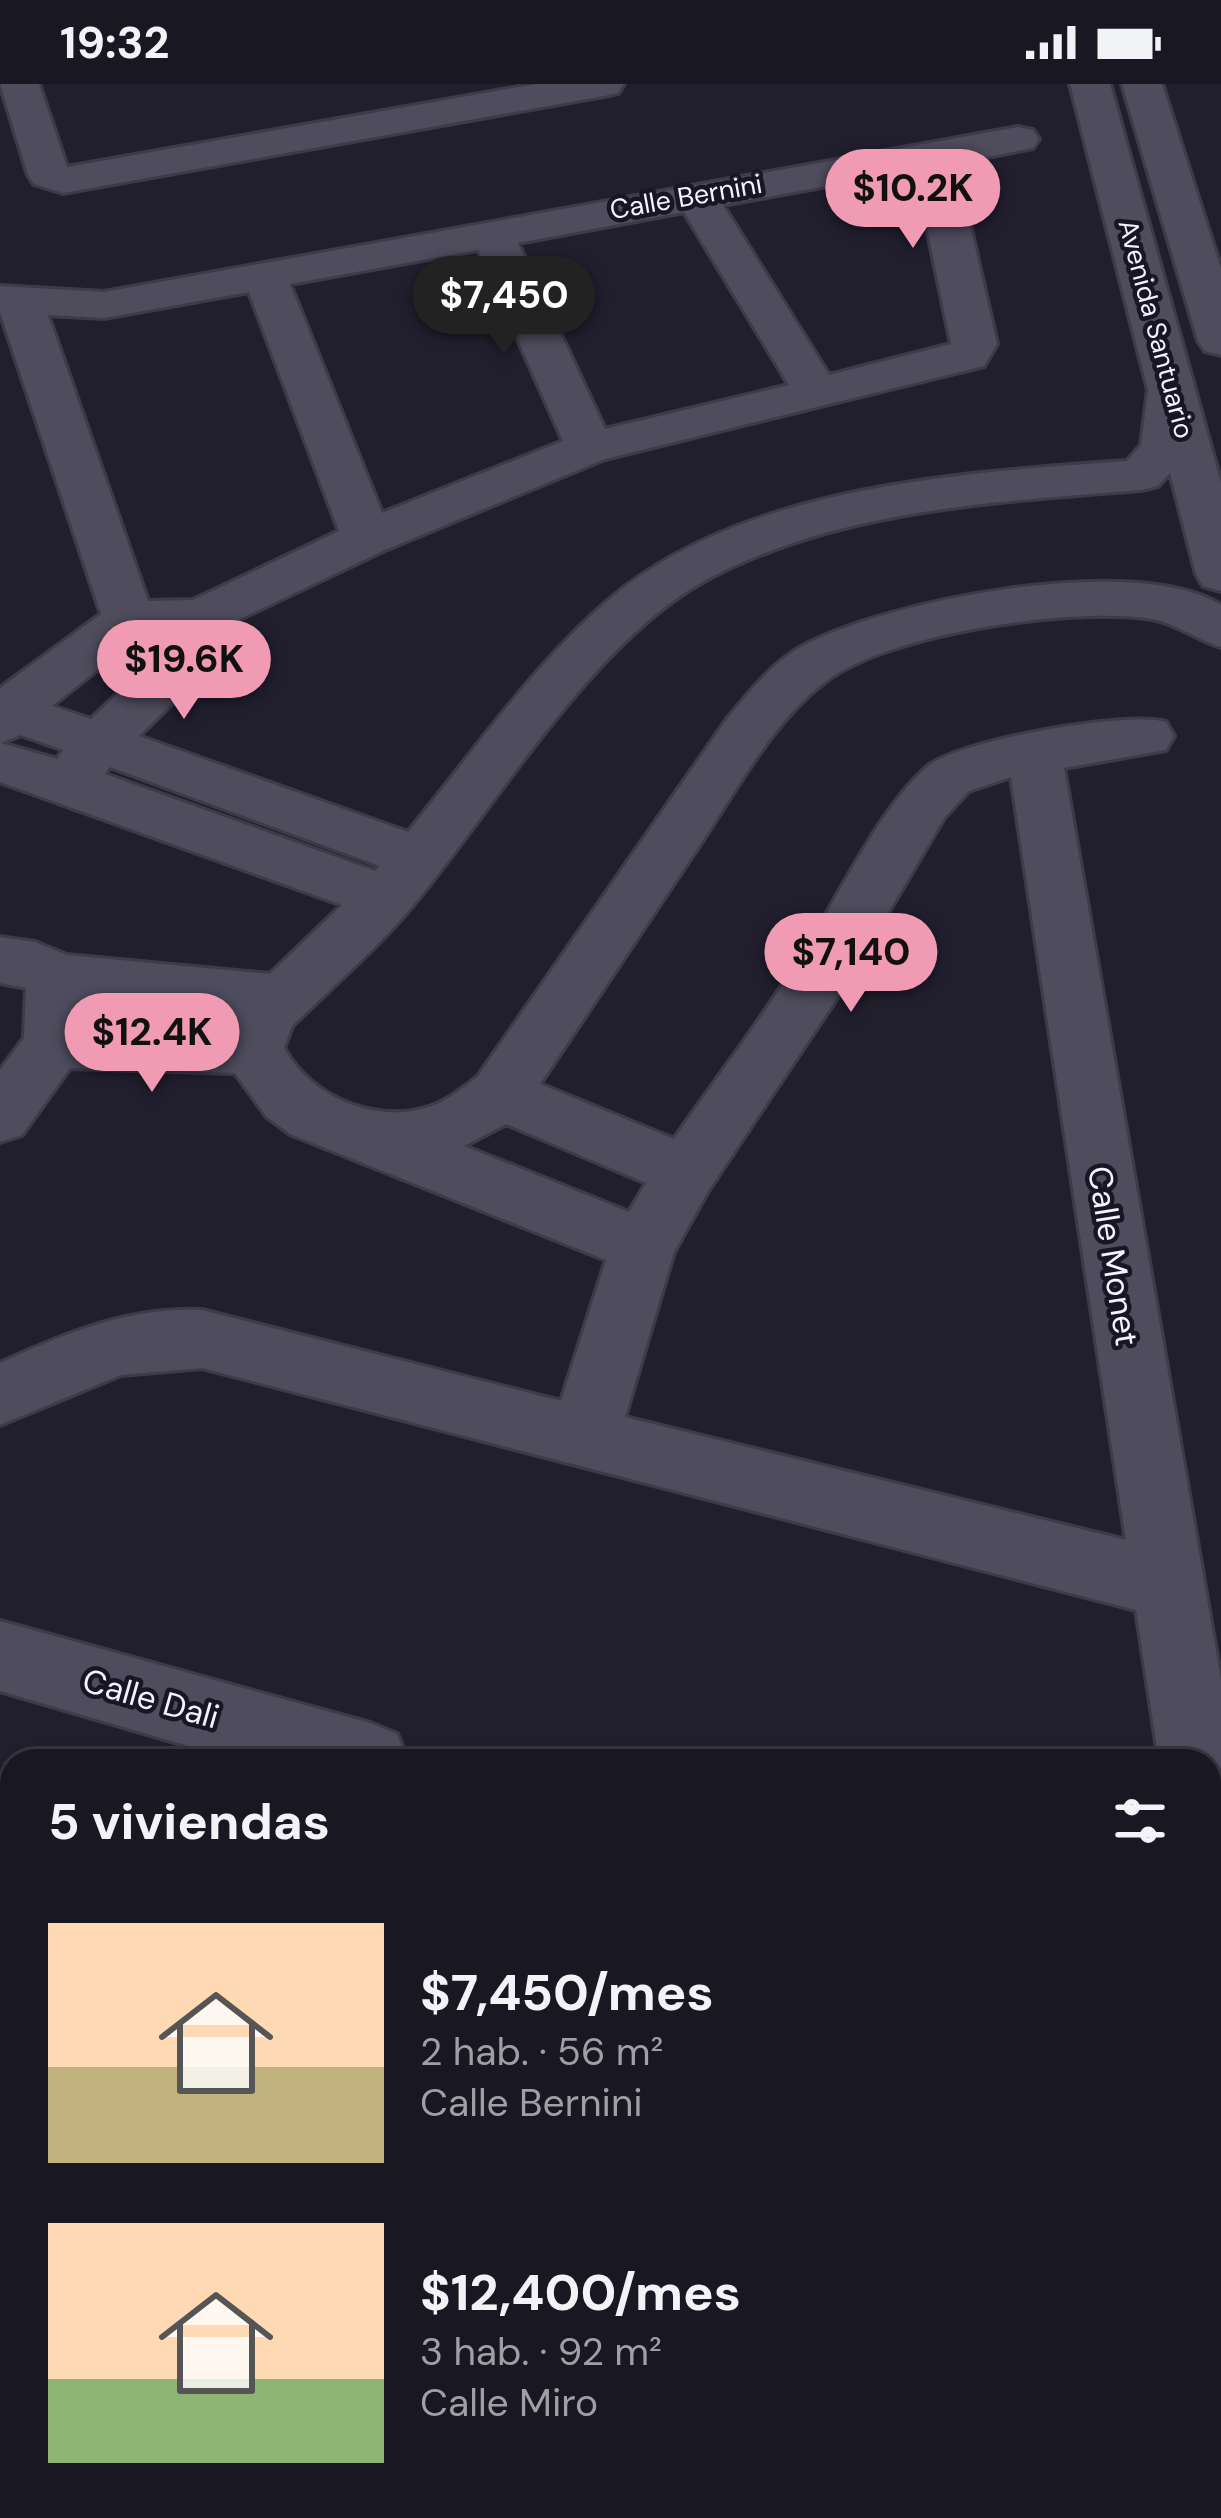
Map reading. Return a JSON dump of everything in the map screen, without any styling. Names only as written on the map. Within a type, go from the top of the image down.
[{"type":"street","points":[[19,84],[18,138],[50,175],[63,180],[604,84]]},
{"type":"street","name":"Avenida Santuario","points":[[1090,84],[1221,574]]},
{"type":"street","name":"Avenida Santuario","points":[[1142,84],[1221,341]]},
{"type":"street","name":"Calle Bernini","points":[[11,302],[104,305],[1018,139]]},
{"type":"street","points":[[403,878],[84,762],[3,726],[128,620],[201,617],[367,538],[590,448],[968,356],[974,344],[933,154]]},
{"type":"street","points":[[695,195],[815,390]]},
{"type":"street","points":[[492,233],[590,448]]},
{"type":"street","points":[[266,276],[367,538]]},
{"type":"street","points":[[11,302],[128,620]]},
{"type":"street","points":[[643,1246],[372,1136],[325,1124],[291,1106],[264,1079],[267,1024],[403,878],[584,654],[625,614],[685,570],[753,539],[844,512],[985,488],[1141,475],[1165,448],[1172,388]]},
{"type":"street","points":[[372,1136],[417,1134],[459,1123],[500,1094],[746,733],[789,682],[820,660],[903,629],[986,611],[1068,601],[1170,605],[1212,619],[1221,628]]},
{"type":"street","points":[[84,762],[196,649],[201,617]]},
{"type":"street","points":[[584,1438],[643,1246],[686,1172],[822,973],[924,804],[950,777],[1034,751],[1148,736]]},
{"type":"street","name":"Calle Monet","points":[[1034,751],[1195,1749]]},
{"type":"street","points":[[28,968],[267,1024]]},
{"type":"street","points":[[28,968],[54,1043]]},
{"type":"street","points":[[0,1118],[54,1043],[267,1024]]},
{"type":"street","points":[[500,1094],[686,1172]]},
{"type":"street","points":[[0,1396],[104,1349],[157,1335],[202,1339],[1167,1585]]},
{"type":"street","name":"Calle Dali","points":[[0,1656],[328,1749]]}]
